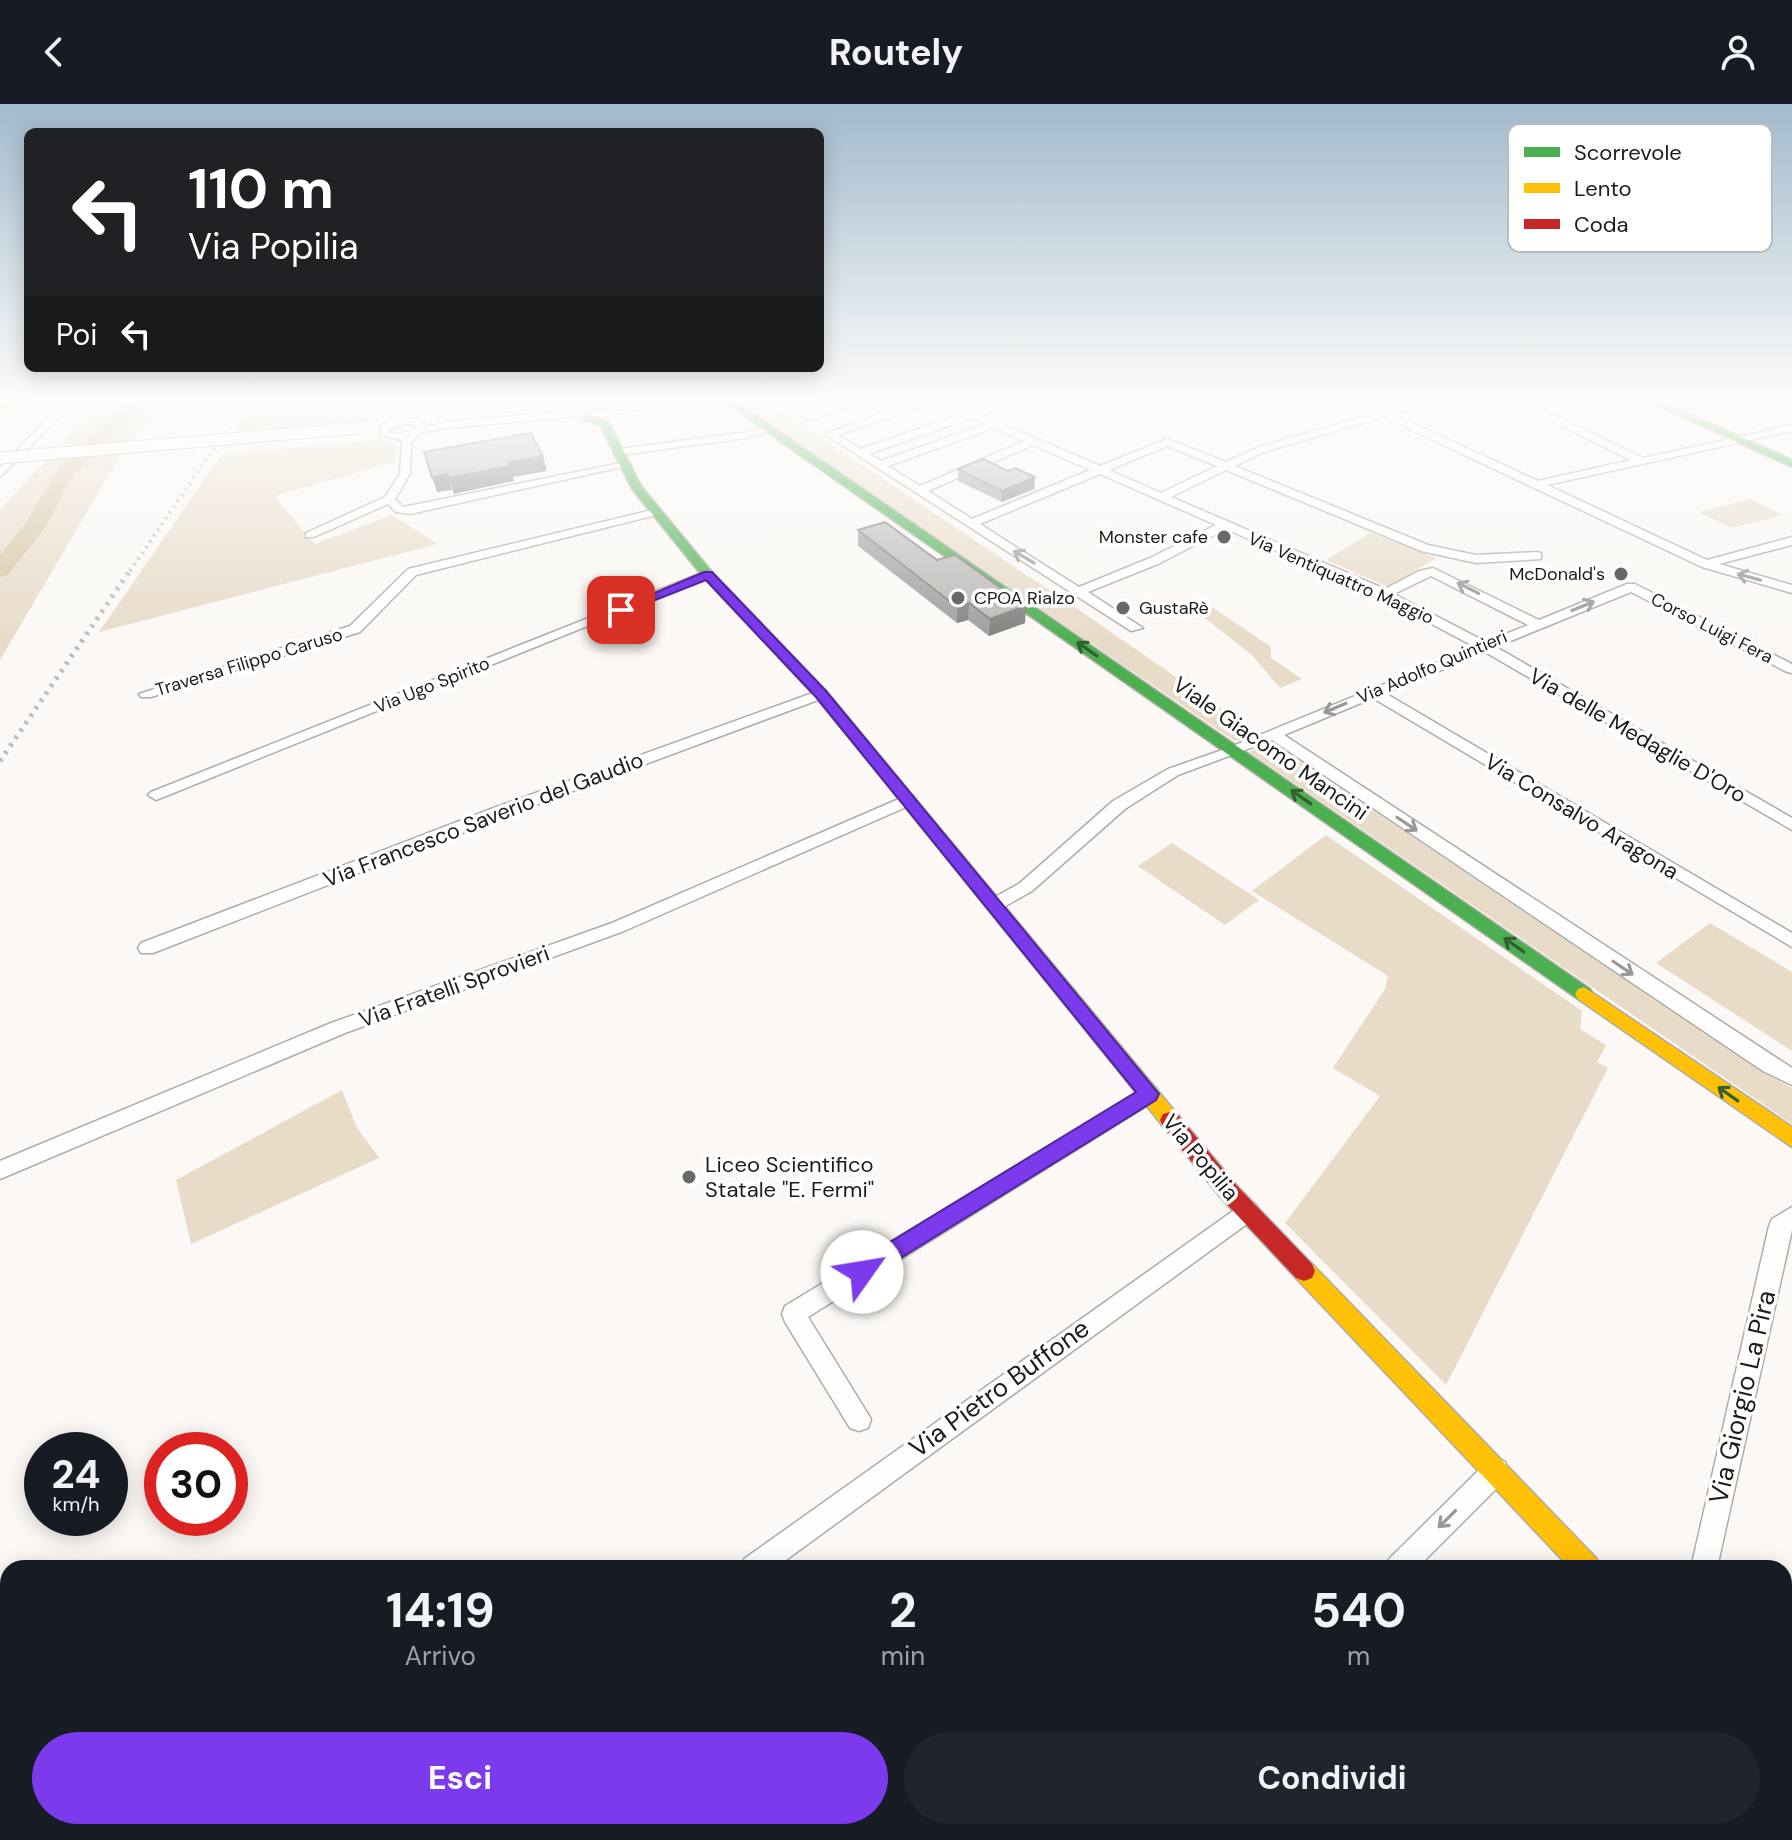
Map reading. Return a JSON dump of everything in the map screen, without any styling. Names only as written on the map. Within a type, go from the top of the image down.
[{"type":"street","points":[[310,535],[389,499],[402,478]]},
{"type":"street","points":[[389,499],[400,510],[418,510],[544,478]]},
{"type":"street","name":"Via Popilia","points":[[632,478],[708,575],[821,694],[1247,1211],[1580,1560]]},
{"type":"street","name":"Viale Giacomo Mancini","points":[[839,478],[1792,1138]]},
{"type":"street","points":[[902,478],[969,524],[1136,628]]},
{"type":"street","points":[[921,490],[948,478]]},
{"type":"street","points":[[969,524],[1081,478]]},
{"type":"street","name":"Via Ventiquattro Maggio","points":[[1114,478],[1385,594],[1485,645]]},
{"type":"street","points":[[1159,498],[1200,478]]},
{"type":"street","points":[[1253,478],[1425,548],[1476,559],[1537,556]]},
{"type":"street","points":[[1526,478],[1706,564],[1792,589]]},
{"type":"street","points":[[1539,484],[1567,478]]},
{"type":"street","name":"Traversa Filippo Caruso","points":[[146,694],[355,629],[412,572],[656,512]]},
{"type":"street","points":[[1079,591],[1154,561],[1223,526]]},
{"type":"street","points":[[1706,564],[1792,541]]},
{"type":"street","points":[[1385,594],[1433,572],[1537,624]]},
{"type":"street","name":"Via Ugo Spirito","points":[[156,795],[708,575]]},
{"type":"street","name":"Via Adolfo Quintieri","points":[[994,905],[1026,887],[1119,805],[1173,772],[1233,751],[1631,587]]},
{"type":"street","name":"Corso Luigi Fera","points":[[1631,587],[1792,669]]},
{"type":"street","name":"Via delle Medaglie D'Oro","points":[[1485,645],[1792,825]]},
{"type":"street","name":"Via Consalvo Aragona","points":[[1373,692],[1792,941]]},
{"type":"street","name":"Via Francesco Saverio del Gaudio","points":[[147,948],[497,813],[821,694]]},
{"type":"street","points":[[1272,734],[1770,1066],[1792,1077]]},
{"type":"street","name":"Via Fratelli Sprovieri","points":[[0,1170],[338,1028],[618,927],[908,800]]},
{"type":"street","points":[[859,1419],[793,1314],[1149,1094]]},
{"type":"street","name":"Via Pietro Buffone","points":[[764,1560],[1020,1372],[1247,1211]]},
{"type":"street","name":"Via Giorgio La Pira","points":[[1706,1560],[1786,1222]]},
{"type":"street","points":[[1406,1560],[1496,1471]]},
{"type":"shaded area","points":[[30,478],[107,478],[0,660],[0,510]]},
{"type":"shaded area","points":[[205,478],[338,478],[274,496],[315,544],[392,515],[438,544],[99,632]]},
{"type":"shaded area","points":[[848,478],[881,478],[1251,729],[1252,734],[1240,741],[1233,740]]},
{"type":"shaded area","points":[[1750,499],[1783,515],[1731,528],[1699,512]]},
{"type":"shaded area","points":[[1370,533],[1436,558],[1389,587],[1326,560]]},
{"type":"shaded area","points":[[1212,607],[1271,647],[1271,658],[1302,679],[1280,688],[1252,655],[1197,612]]},
{"type":"shaded area","points":[[1271,742],[1760,1070],[1792,1088],[1792,1124],[1249,752]]},
{"type":"shaded area","points":[[1326,835],[1582,1011],[1580,1029],[1606,1045],[1597,1062],[1608,1068],[1446,1385],[1285,1223],[1380,1096],[1333,1068],[1385,989],[1388,976],[1252,891]]},
{"type":"shaded area","points":[[1172,843],[1259,900],[1225,925],[1138,866]]},
{"type":"shaded area","points":[[1710,923],[1792,972],[1792,1051],[1656,963]]},
{"type":"shaded area","points":[[342,1090],[357,1128],[379,1158],[191,1244],[176,1180]]},
{"type":"building","points":[[976,478],[1033,478],[1002,491]]},
{"type":"building","points":[[885,522],[937,560],[955,555],[1026,606],[990,619],[969,603],[957,607],[858,530]]},
{"type":"waterway","points":[[0,570],[35,526],[62,478]]},
{"type":"railway","points":[[130,571],[193,478]]},
{"type":"railway","points":[[0,761],[131,569]]},
{"type":"traffic: fast","points":[[632,478],[708,575],[821,694],[908,800]]},
{"type":"traffic: fast","points":[[839,478],[1584,994]]},
{"type":"traffic: slow","points":[[908,800],[1170,1120]]},
{"type":"traffic: slow","points":[[1584,994],[1792,1138]]},
{"type":"traffic: slow","points":[[1304,1271],[1580,1560]]},
{"type":"traffic: jam","points":[[1170,1120],[1230,1193],[1304,1271]]},
{"type":"place","name":"Monster cafe","points":[[1224,537]]},
{"type":"place","name":"McDonald's","points":[[1621,574]]},
{"type":"place","name":"CPOA Rialzo","points":[[958,598]]},
{"type":"place","name":"GustaRè","points":[[1123,608]]},
{"type":"place","name":"Liceo Scientifico Statale \"E. Fermi\"","points":[[689,1177]]},
{"type":"route","points":[[621,610],[708,575],[821,694],[1149,1094],[862,1272]]}]
